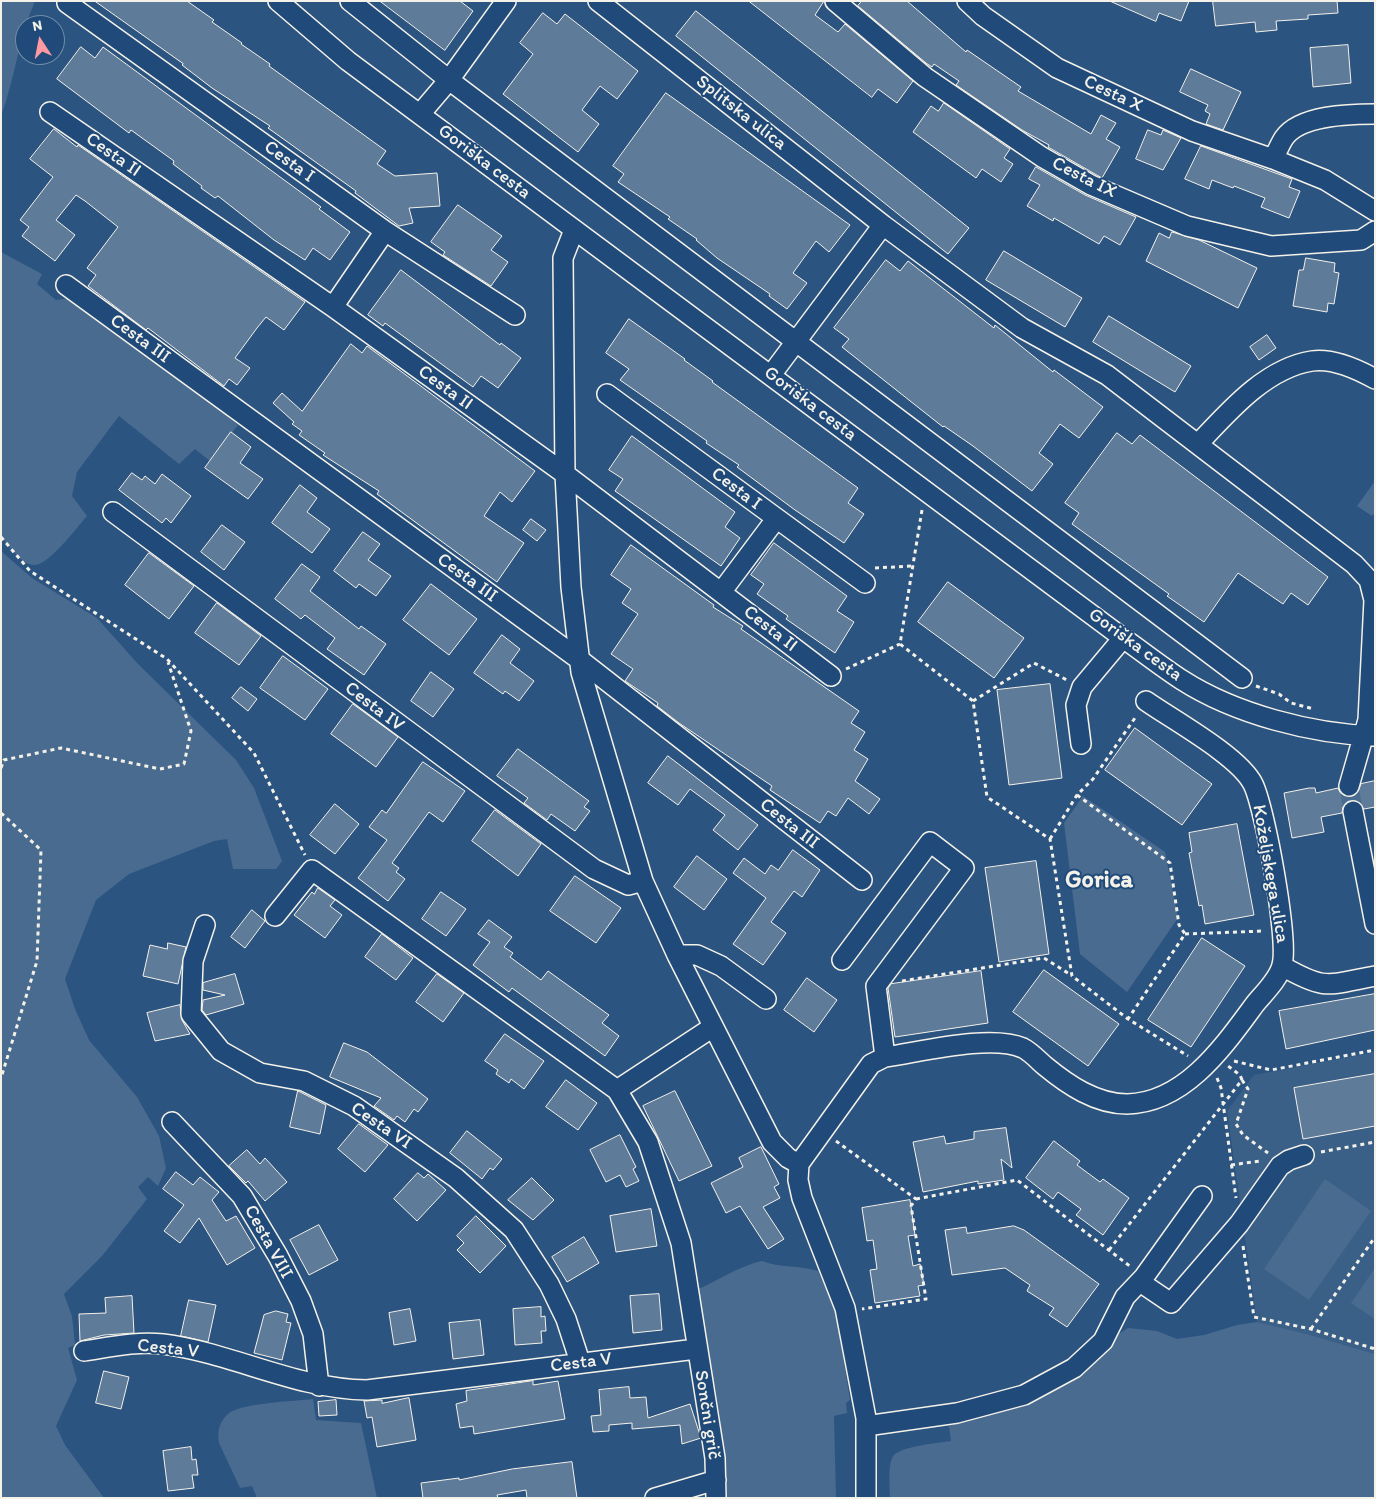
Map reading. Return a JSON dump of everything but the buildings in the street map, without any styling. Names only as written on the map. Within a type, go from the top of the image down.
[{"type":"street","name":"Goriška cesta","points":[[278,1],[348,61],[1123,638],[1184,681],[1222,700],[1279,721],[1336,734],[1370,736]]},
{"type":"street","points":[[350,1],[450,80],[1242,678]]},
{"type":"street","points":[[420,114],[450,80],[506,1]]},
{"type":"street","name":"Splitska ulica","points":[[598,1],[883,225],[1022,328],[1107,375],[1354,564],[1369,580],[1374,600],[1368,720],[1370,736],[1353,764],[1349,786]]},
{"type":"street","name":"Cesta IX","points":[[835,1],[925,77],[1042,157],[1091,185],[1178,222],[1271,246],[1362,240],[1375,231]]},
{"type":"street","name":"Cesta X","points":[[967,1],[983,16],[1057,68],[1192,131],[1274,159],[1325,180],[1375,211]]},
{"type":"street","name":"Cesta I","points":[[67,3],[385,231],[515,315]]},
{"type":"street","name":"Cesta II","points":[[50,112],[333,307],[565,474],[831,676]]},
{"type":"street","points":[[1274,159],[1285,136],[1308,122],[1341,114],[1375,114]]},
{"type":"street","points":[[771,375],[883,225]]},
{"type":"street","points":[[574,230],[563,258],[565,474],[571,587],[581,672],[643,881],[677,955],[772,1142],[788,1158],[799,1164],[798,1180],[802,1198],[845,1308],[866,1426],[866,1498]]},
{"type":"street","points":[[333,307],[385,231]]},
{"type":"street","name":"Cesta III","points":[[66,285],[580,660],[862,880]]},
{"type":"street","points":[[1199,444],[1232,407],[1269,379],[1297,366],[1314,361],[1341,364],[1375,379]]},
{"type":"street","name":"Cesta I","points":[[607,394],[776,519],[870,575]]},
{"type":"street","name":"Cesta IV","points":[[113,512],[594,870],[628,884],[643,881]]},
{"type":"street","points":[[722,592],[776,519]]},
{"type":"street","points":[[1354,564],[1375,565]]},
{"type":"street","points":[[1081,744],[1076,705],[1082,687],[1123,638]]},
{"type":"street","name":"Koželjskega ulica","points":[[799,1164],[871,1064],[885,1057],[989,1042],[1024,1049],[1060,1078],[1082,1092],[1108,1102],[1127,1104],[1156,1099],[1178,1087],[1213,1062],[1282,966],[1284,930],[1264,826],[1253,784],[1231,759],[1146,701]]},
{"type":"street","points":[[1353,811],[1375,924]]},
{"type":"street","points":[[842,960],[930,842],[964,868],[876,986],[885,1057]]},
{"type":"street","points":[[276,916],[312,870],[617,1090],[648,1142],[681,1243],[696,1349]]},
{"type":"street","name":"Cesta VI","points":[[205,925],[194,961],[190,1014],[221,1051],[260,1073],[304,1081],[354,1106],[456,1178],[514,1230],[549,1284],[566,1319],[580,1362]]},
{"type":"street","points":[[677,955],[697,956],[721,966],[766,998]]},
{"type":"street","points":[[1282,966],[1311,982],[1327,985],[1375,976]]},
{"type":"street","points":[[617,1090],[713,1027]]},
{"type":"street","name":"Cesta VIII","points":[[172,1122],[242,1196],[278,1256],[300,1302],[312,1334],[320,1386]]},
{"type":"street","points":[[1142,1280],[1171,1303],[1239,1224],[1277,1163],[1304,1155]]},
{"type":"street","points":[[866,1426],[957,1413],[1024,1395],[1074,1368],[1104,1340],[1125,1297],[1142,1280],[1202,1196]]},
{"type":"street","name":"Cesta V","points":[[84,1351],[136,1343],[163,1344],[218,1355],[320,1386],[344,1390],[367,1390],[696,1349]]},
{"type":"street","name":"Sončni grič","points":[[655,1498],[716,1489],[709,1417],[696,1349]]},
{"type":"path","points":[[900,644],[922,507]]},
{"type":"path","points":[[1,537],[30,571],[167,659],[254,753],[312,870]]},
{"type":"path","points":[[870,575],[912,566]]},
{"type":"path","points":[[831,676],[900,644]]},
{"type":"path","points":[[900,644],[973,701],[988,797],[1050,839]]},
{"type":"path","points":[[1,768],[4,760],[61,748],[160,770],[184,764],[191,731],[167,659]]},
{"type":"path","points":[[973,701],[1034,663],[1082,687]]},
{"type":"path","points":[[1242,678],[1264,690],[1279,694],[1291,703],[1319,711]]},
{"type":"path","points":[[1072,976],[1050,839],[1077,795],[1092,779],[1146,701]]},
{"type":"path","points":[[1077,795],[1170,863],[1180,925],[1185,934]]},
{"type":"path","points":[[1,813],[41,850],[37,961],[1,1078]]},
{"type":"path","points":[[1185,934],[1284,930]]},
{"type":"path","points":[[1128,1019],[1185,934]]},
{"type":"path","points":[[876,986],[1044,958],[1072,976],[1128,1019],[1213,1062],[1234,1070],[1248,1089],[1237,1117],[1238,1131],[1271,1155],[1277,1163]]},
{"type":"path","points":[[1213,1062],[1229,1060],[1271,1070],[1375,1050]]},
{"type":"path","points":[[1213,1062],[1223,1106],[1254,1317],[1311,1329],[1375,1349]]},
{"type":"path","points":[[1109,1250],[1242,1080]]},
{"type":"path","points":[[823,1132],[916,1199],[1017,1180],[1109,1250],[1142,1280]]},
{"type":"path","points":[[1304,1155],[1375,1142]]},
{"type":"path","points":[[1231,1165],[1277,1163]]},
{"type":"path","points":[[854,1310],[926,1299],[912,1206],[916,1199]]},
{"type":"path","points":[[1311,1329],[1375,1237]]},
{"type":"shaded area","points":[[1,1],[35,1],[30,15],[15,15],[16,65],[1,116]]},
{"type":"shaded area","points":[[1,252],[42,274],[37,284],[56,300],[75,297],[159,361],[238,425],[210,461],[195,449],[179,464],[119,416],[77,472],[72,496],[87,516],[54,553],[39,564],[33,565],[20,558],[1,537]]},
{"type":"shaded area","points":[[1375,481],[1375,513],[1372,516],[1357,506]]},
{"type":"shaded area","points":[[1,551],[32,578],[97,618],[138,664],[236,760],[254,788],[282,861],[276,869],[233,869],[227,839],[214,841],[129,874],[96,900],[65,979],[75,1009],[89,1040],[137,1097],[159,1136],[166,1168],[158,1186],[148,1177],[138,1187],[147,1199],[102,1256],[64,1294],[72,1316],[75,1345],[68,1348],[77,1380],[56,1426],[65,1445],[104,1498],[1,1498]]},
{"type":"shaded area","points":[[1083,796],[1165,852],[1178,918],[1127,992],[1080,954],[1064,823]]},
{"type":"shaded area","points":[[1375,1052],[1375,1354],[1307,1334],[1257,1322],[1227,1111],[1254,1075]]},
{"type":"shaded area","points":[[1325,1179],[1371,1211],[1309,1300],[1264,1269]]},
{"type":"shaded area","points":[[762,1261],[818,1271],[836,1312],[850,1400],[846,1403],[847,1413],[834,1416],[836,1498],[726,1498],[720,1418],[715,1387],[702,1343],[696,1290],[737,1270]]},
{"type":"shaded area","points":[[1375,1268],[1375,1319],[1351,1303]]},
{"type":"shaded area","points":[[1257,1322],[1307,1334],[1375,1354],[1375,1498],[890,1498],[890,1464],[894,1455],[913,1447],[951,1441],[949,1426],[1024,1405],[1066,1376],[1101,1346],[1128,1328],[1157,1331],[1177,1339],[1204,1335],[1237,1325]]},
{"type":"shaded area","points":[[313,1399],[316,1420],[361,1423],[377,1498],[257,1498],[252,1486],[240,1488],[219,1443],[219,1427],[225,1417],[234,1410],[244,1407]]},
{"type":"tunnel","points":[[1349,786],[1353,811]]},
{"type":"district","name":"Gorica","points":[[1099,881]]}]
